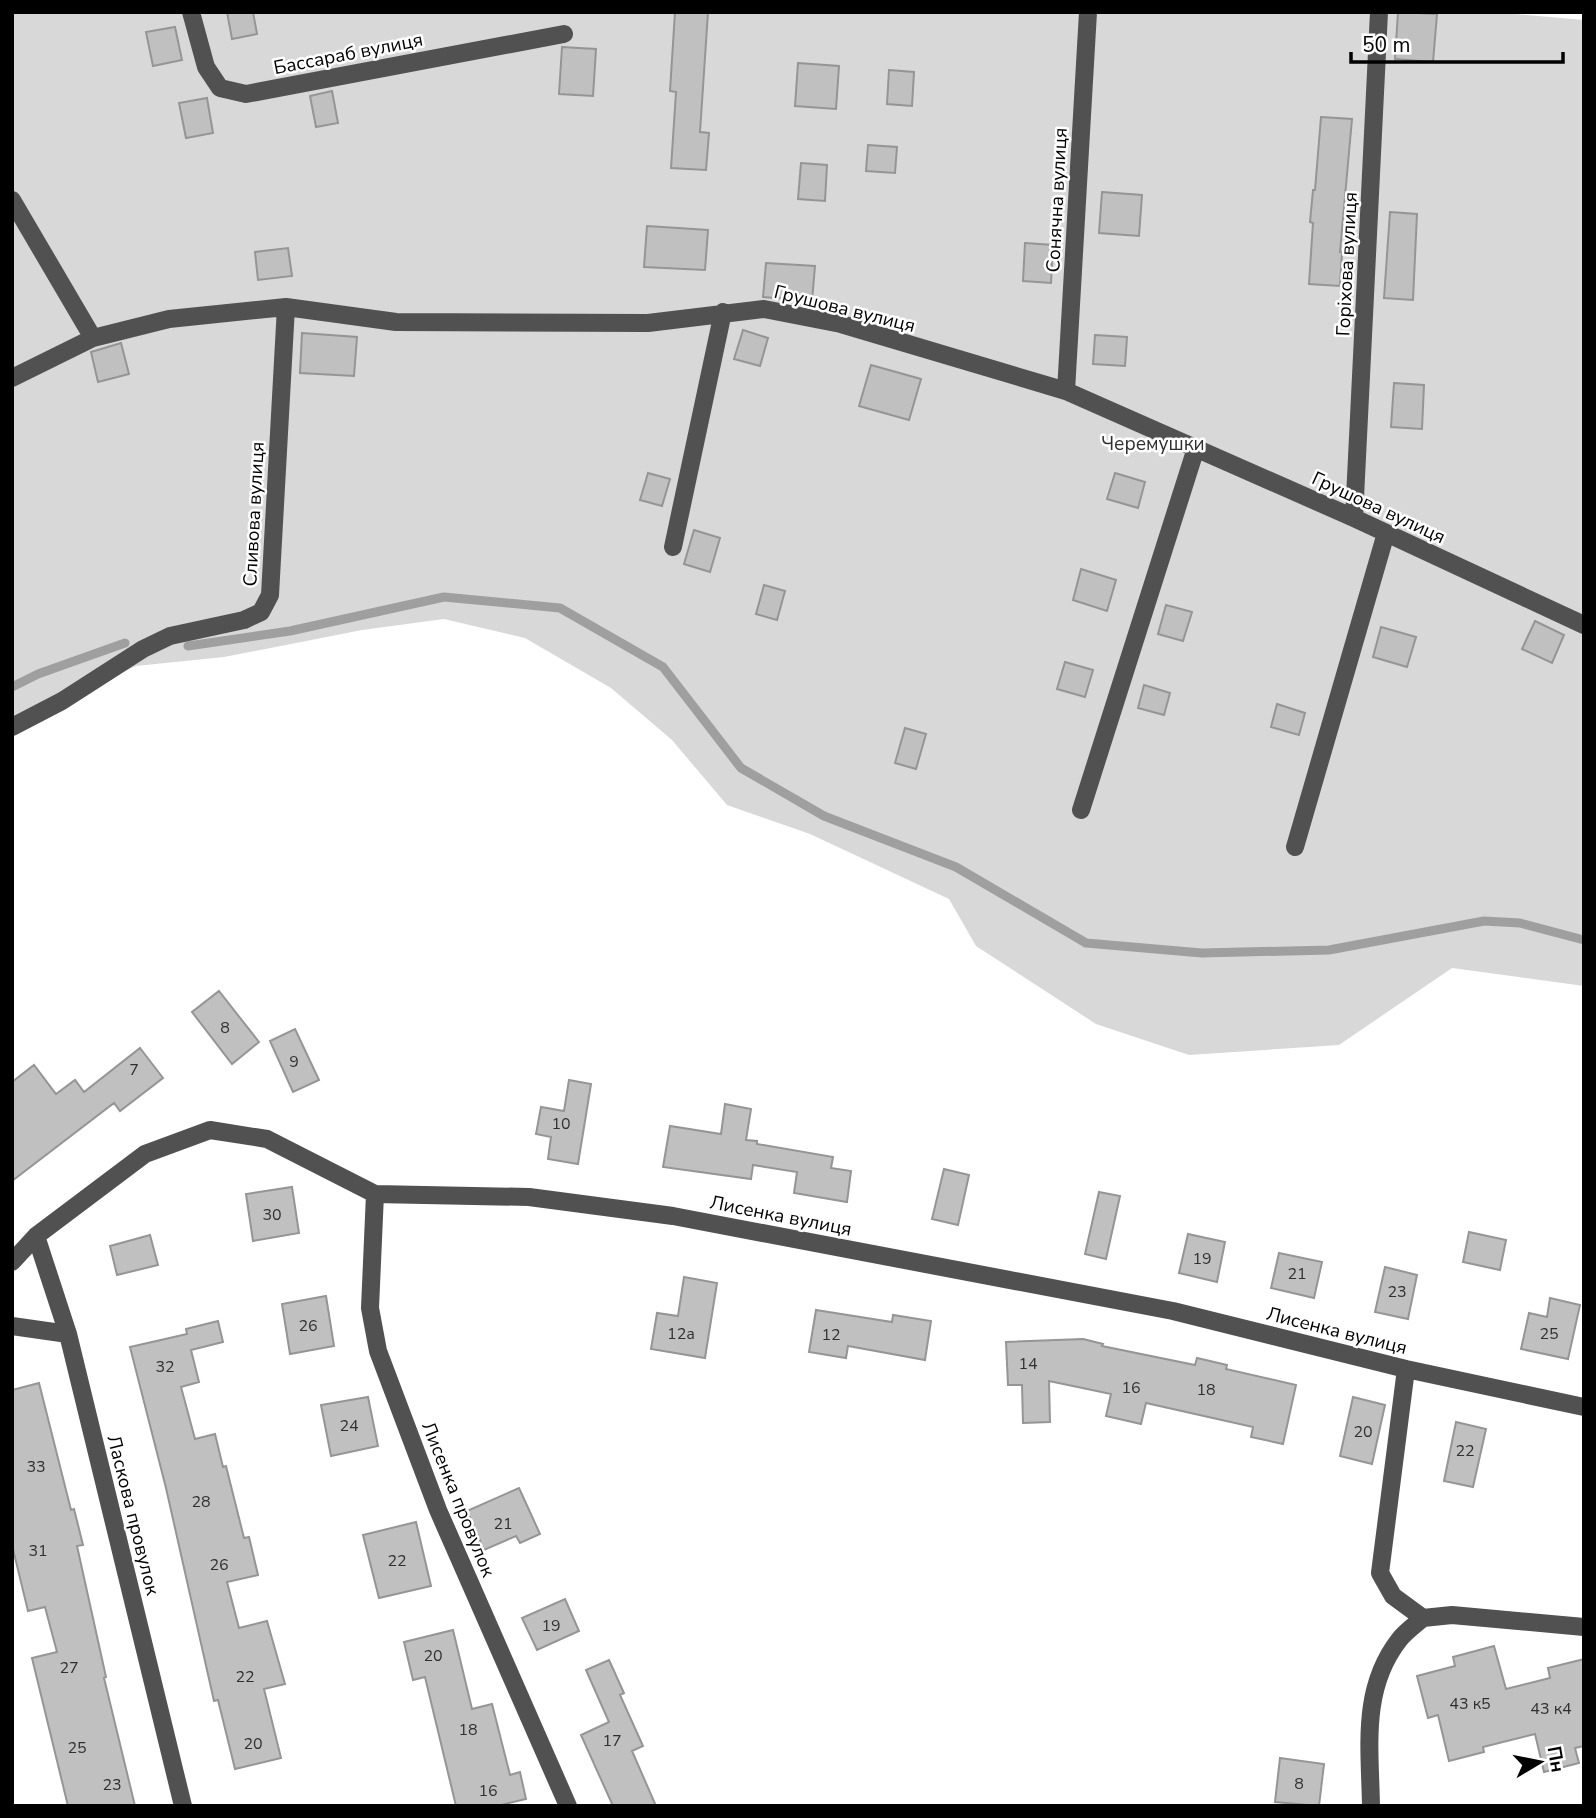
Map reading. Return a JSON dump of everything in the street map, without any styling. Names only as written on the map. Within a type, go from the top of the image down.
[{"type":"street","name":"Бассараб вулиця","points":[[191,12],[206,67],[220,88],[246,94],[564,34]]},
{"type":"street","name":"Сонячна вулиця","points":[[1066,391],[1088,12]]},
{"type":"street","name":"Горіхова вулиця","points":[[1354,518],[1379,12]]},
{"type":"street","points":[[12,200],[93,338]]},
{"type":"street","name":"Грушова вулиця","points":[[12,378],[93,338],[169,319],[286,307],[396,322],[648,323],[764,309],[841,324],[1066,391],[1354,518],[1584,625]]},
{"type":"street","name":"Сливова вулиця","points":[[12,727],[62,701],[143,649],[170,636],[244,620],[261,612],[270,595],[286,307]]},
{"type":"street","points":[[673,547],[723,312]]},
{"type":"street","points":[[1081,810],[1196,448]]},
{"type":"street","points":[[1295,847],[1386,533]]},
{"type":"street","name":"Лисенка вулиця","points":[[12,1262],[36,1236],[145,1154],[210,1130],[267,1139],[374,1194],[529,1197],[673,1216],[1173,1311],[1406,1369],[1584,1407]]},
{"type":"street","name":"Лисенка провулок","points":[[374,1194],[370,1308],[378,1351],[438,1510],[568,1806]]},
{"type":"street","name":"Ласкова провулок","points":[[36,1236],[68,1334],[183,1806]]},
{"type":"street","points":[[12,1326],[68,1334]]},
{"type":"street","points":[[1406,1369],[1380,1573],[1393,1596],[1423,1618]]},
{"type":"street","points":[[1371,1806],[1370,1710],[1380,1669],[1400,1638],[1423,1618],[1452,1615],[1584,1627]]},
{"type":"green space","name":"Черемушки","points":[[12,12],[1493,12],[1584,20],[1584,986],[1452,968],[1339,1045],[1189,1055],[1096,1024],[976,946],[949,899],[810,834],[727,805],[672,740],[611,688],[525,638],[444,619],[362,630],[224,657],[136,666],[12,720]]},
{"type":"building","points":[[227,12],[253,12],[257,34],[232,39]]},
{"type":"building","points":[[675,12],[708,12],[700,132],[709,133],[706,170],[671,168],[676,92],[670,91]]},
{"type":"building","points":[[1398,12],[1437,14],[1433,62],[1395,59]]},
{"type":"building","points":[[175,27],[182,60],[153,66],[146,32]]},
{"type":"building","points":[[562,47],[596,49],[593,96],[559,94]]},
{"type":"building","points":[[798,63],[839,66],[836,109],[795,106]]},
{"type":"building","points":[[889,70],[914,72],[912,106],[887,104]]},
{"type":"building","points":[[332,91],[338,123],[316,127],[310,96]]},
{"type":"building","points":[[207,98],[213,133],[186,138],[179,103]]},
{"type":"building","points":[[1321,117],[1352,119],[1340,252],[1340,286],[1309,284],[1313,223],[1310,222]]},
{"type":"building","points":[[868,145],[897,147],[895,173],[866,171]]},
{"type":"building","points":[[801,163],[827,165],[825,201],[798,199]]},
{"type":"building","points":[[1102,192],[1142,195],[1139,236],[1099,233]]},
{"type":"building","points":[[1390,212],[1417,214],[1413,300],[1384,298]]},
{"type":"building","points":[[647,226],[708,230],[705,270],[644,267]]},
{"type":"building","points":[[1025,243],[1053,245],[1051,283],[1023,281]]},
{"type":"building","points":[[288,248],[292,276],[258,280],[255,252]]},
{"type":"building","points":[[766,263],[815,266],[812,301],[763,297]]},
{"type":"building","points":[[743,330],[768,338],[760,366],[734,359]]},
{"type":"building","points":[[302,333],[357,337],[354,376],[300,373]]},
{"type":"building","points":[[1095,335],[1127,337],[1125,366],[1093,364]]},
{"type":"building","points":[[121,343],[129,374],[98,382],[91,352]]},
{"type":"building","points":[[871,365],[921,379],[909,420],[859,406]]},
{"type":"building","points":[[1394,383],[1424,385],[1422,429],[1391,427]]},
{"type":"building","points":[[648,473],[670,479],[662,506],[640,500]]},
{"type":"building","points":[[1115,473],[1145,482],[1138,508],[1107,499]]},
{"type":"building","points":[[694,530],[720,538],[710,572],[684,564]]},
{"type":"building","points":[[1081,569],[1116,580],[1107,611],[1073,600]]},
{"type":"building","points":[[764,585],[785,591],[777,620],[756,614]]},
{"type":"building","points":[[1166,605],[1192,612],[1183,641],[1158,634]]},
{"type":"building","points":[[1535,621],[1564,635],[1552,663],[1522,649]]},
{"type":"building","points":[[1381,627],[1416,637],[1407,667],[1373,657]]},
{"type":"building","points":[[1065,662],[1093,670],[1085,697],[1057,689]]},
{"type":"building","points":[[1144,685],[1170,693],[1164,715],[1138,708]]},
{"type":"building","points":[[1277,704],[1305,713],[1299,735],[1271,727]]},
{"type":"building","points":[[905,728],[926,734],[916,769],[895,763]]},
{"type":"building","points":[[219,991],[259,1042],[232,1064],[192,1012]]},
{"type":"building","points":[[295,1029],[319,1080],[293,1092],[270,1041]]},
{"type":"building","points":[[140,1048],[163,1078],[120,1111],[114,1103],[12,1181],[12,1082],[34,1065],[56,1094],[75,1080],[84,1092]]},
{"type":"building","points":[[569,1080],[591,1084],[578,1164],[548,1159],[551,1137],[536,1134],[541,1107],[564,1111]]},
{"type":"building","points":[[725,1104],[751,1109],[746,1140],[833,1157],[831,1168],[851,1171],[847,1202],[794,1193],[797,1172],[753,1165],[751,1179],[663,1167],[670,1126],[721,1134]]},
{"type":"building","points":[[944,1169],[969,1175],[958,1225],[932,1219]]},
{"type":"building","points":[[292,1187],[299,1233],[253,1241],[246,1194]]},
{"type":"building","points":[[1099,1192],[1120,1196],[1106,1259],[1085,1254]]},
{"type":"building","points":[[1469,1232],[1506,1240],[1500,1270],[1463,1262]]},
{"type":"building","points":[[1188,1234],[1225,1242],[1217,1282],[1179,1273]]},
{"type":"building","points":[[150,1235],[158,1265],[117,1275],[110,1246]]},
{"type":"building","points":[[1279,1253],[1322,1262],[1314,1298],[1271,1288]]},
{"type":"building","points":[[1385,1267],[1417,1275],[1408,1319],[1375,1312]]},
{"type":"building","points":[[684,1277],[717,1283],[705,1358],[651,1349],[657,1313],[678,1316]]},
{"type":"building","points":[[326,1296],[334,1346],[290,1354],[282,1304]]},
{"type":"building","points":[[1550,1298],[1580,1305],[1568,1359],[1521,1349],[1529,1313],[1547,1317]]},
{"type":"building","points":[[816,1310],[892,1322],[893,1315],[931,1321],[925,1360],[848,1346],[846,1358],[809,1352]]},
{"type":"building","points":[[218,1321],[223,1342],[191,1350],[199,1382],[181,1387],[195,1439],[215,1434],[244,1538],[249,1537],[258,1575],[227,1582],[239,1628],[267,1621],[285,1684],[264,1689],[281,1758],[235,1769],[218,1700],[214,1701],[166,1488],[130,1347],[187,1334],[186,1329]]},
{"type":"building","points":[[1083,1339],[1103,1344],[1102,1346],[1195,1365],[1197,1358],[1227,1365],[1226,1369],[1296,1385],[1283,1444],[1251,1437],[1253,1427],[1146,1403],[1141,1424],[1106,1416],[1111,1394],[1049,1381],[1050,1422],[1023,1423],[1022,1385],[1008,1385],[1006,1342]]},
{"type":"building","points":[[39,1383],[71,1510],[74,1509],[83,1545],[77,1546],[106,1677],[104,1678],[135,1806],[68,1806],[32,1658],[57,1652],[45,1607],[28,1611],[12,1545],[12,1390]]},
{"type":"building","points":[[368,1397],[378,1446],[331,1456],[321,1405]]},
{"type":"building","points":[[1353,1397],[1385,1405],[1372,1464],[1340,1456]]},
{"type":"building","points":[[1456,1422],[1486,1429],[1473,1487],[1444,1481]]},
{"type":"building","points":[[519,1488],[540,1534],[520,1543],[516,1536],[484,1550],[467,1511]]},
{"type":"building","points":[[416,1522],[431,1586],[379,1598],[363,1535]]},
{"type":"building","points":[[565,1599],[579,1631],[537,1650],[522,1618]]},
{"type":"building","points":[[453,1630],[472,1709],[492,1704],[510,1775],[520,1772],[526,1799],[497,1806],[456,1806],[425,1677],[413,1680],[404,1642]]},
{"type":"building","points":[[1494,1646],[1506,1689],[1550,1678],[1548,1668],[1584,1659],[1584,1746],[1575,1748],[1579,1763],[1544,1772],[1535,1734],[1483,1747],[1484,1752],[1449,1761],[1438,1715],[1428,1718],[1417,1676],[1455,1666],[1453,1657]]},
{"type":"building","points":[[609,1660],[624,1693],[620,1695],[643,1746],[632,1751],[656,1806],[613,1806],[581,1735],[609,1722],[586,1670]]},
{"type":"building","points":[[1280,1758],[1324,1764],[1319,1806],[1275,1802]]},
{"type":"waterway","points":[[188,646],[290,631],[444,597],[560,608],[663,667],[741,768],[824,816],[956,867],[1086,943],[1202,953],[1329,950],[1484,921],[1520,923],[1584,940]]},
{"type":"waterway","points":[[12,687],[38,674],[125,643]]}]
